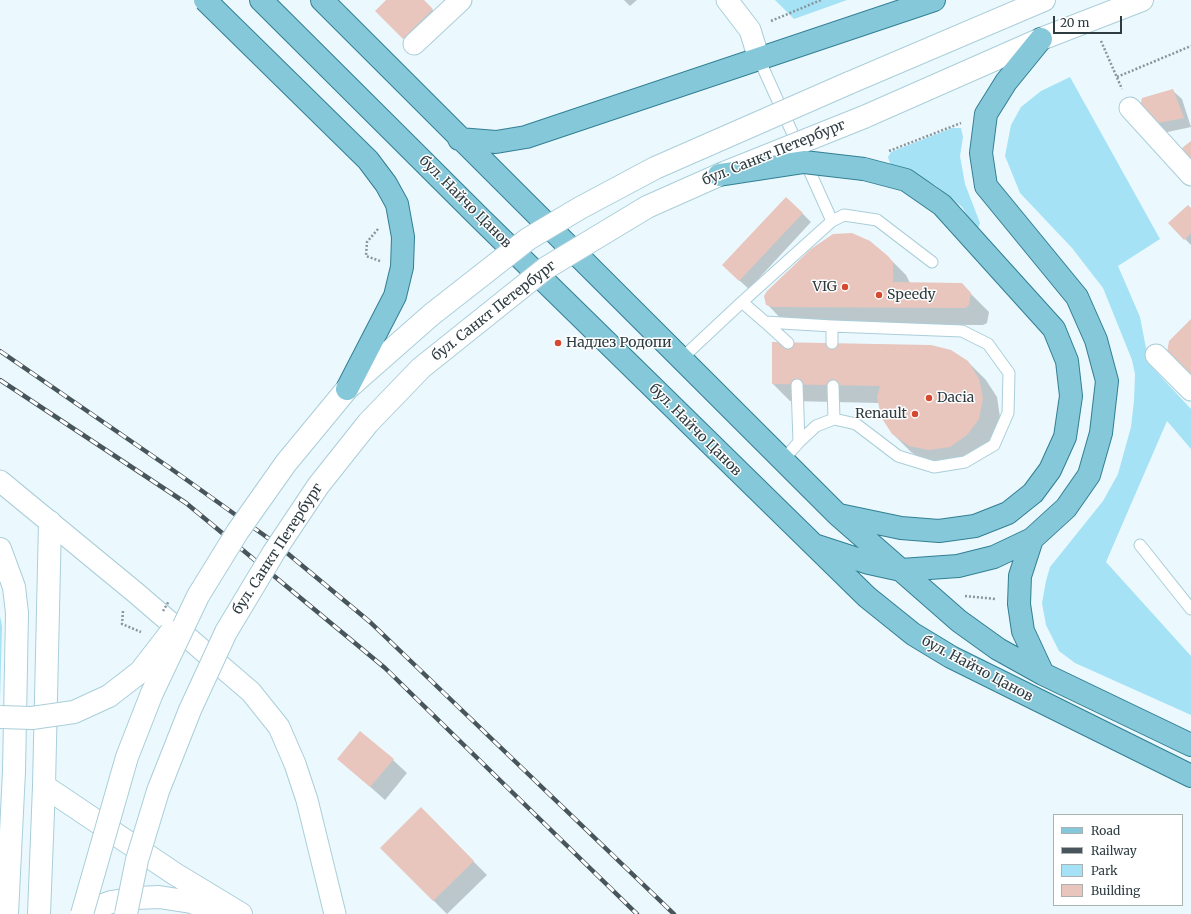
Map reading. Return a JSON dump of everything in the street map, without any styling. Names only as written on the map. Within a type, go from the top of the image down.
[{"type":"main road","points":[[205,0],[368,160],[386,184],[397,204],[403,237],[402,267],[395,296],[347,389]]},
{"type":"main road","name":"бул. Найчо Цанов","points":[[261,0],[812,545],[867,597],[913,634],[951,658],[1191,776]]},
{"type":"main road","name":"бул. Найчо Цанов","points":[[322,0],[459,139],[838,515],[959,621],[998,649],[1043,674],[1191,745]]},
{"type":"main road","points":[[459,139],[496,142],[526,137],[934,0]]},
{"type":"main road","points":[[0,717],[32,718],[74,712],[110,696],[140,672],[198,596],[238,531],[286,463],[347,389],[431,315],[528,239],[580,208],[655,168],[848,83],[1044,0]]},
{"type":"main road","name":"бул. Санкт Петербург","points":[[126,914],[137,860],[158,791],[190,710],[226,632],[274,552],[318,486],[368,422],[422,368],[546,268],[648,207],[719,175],[864,117],[1041,39],[1142,0]]},
{"type":"main road","points":[[812,545],[901,570],[965,564],[994,557],[1032,539],[1066,508],[1089,475],[1102,433],[1107,381],[1096,340],[1077,297],[986,186],[981,153],[986,114],[1006,82],[1041,39]]},
{"type":"main road","points":[[719,175],[804,162],[864,169],[906,180],[942,205],[1054,329],[1067,362],[1071,396],[1065,437],[1050,470],[1033,493],[1008,513],[975,526],[939,531],[901,528],[838,515]]},
{"type":"main road","points":[[39,914],[44,786],[50,522]]},
{"type":"main road","points":[[1032,539],[1020,576],[1019,604],[1023,631],[1043,674]]},
{"type":"main road","points":[[0,550],[14,587],[17,613],[7,767],[7,914]]},
{"type":"main road","points":[[82,914],[127,757],[152,693],[198,596]]},
{"type":"main road","points":[[7,767],[44,786],[175,874],[241,914]]},
{"type":"main road","points":[[87,914],[92,909],[111,902],[136,898],[159,897],[191,902],[225,914]]},
{"type":"street","points":[[414,44],[461,0]]},
{"type":"street","points":[[727,0],[750,30],[759,59]]},
{"type":"street","points":[[1130,108],[1191,175]]},
{"type":"street","points":[[1156,355],[1191,390]]},
{"type":"street","points":[[0,480],[251,692],[279,726],[295,764],[306,800],[336,914]]},
{"type":"lane","points":[[759,59],[832,221]]},
{"type":"lane","points":[[681,359],[832,221],[844,215],[877,220],[932,262]]},
{"type":"lane","points":[[742,302],[788,343]]},
{"type":"lane","points":[[765,322],[962,331],[988,344],[1009,373],[1008,413],[994,445],[965,462],[934,467],[898,456],[856,424],[834,420],[816,426],[783,460]]},
{"type":"lane","points":[[832,326],[832,343]]},
{"type":"lane","points":[[797,385],[799,442]]},
{"type":"lane","points":[[833,386],[834,420]]},
{"type":"lane","points":[[1140,545],[1191,609]]},
{"type":"path","points":[[750,30],[821,0]]},
{"type":"path","points":[[1091,20],[1117,77],[1191,46]]},
{"type":"path","points":[[884,153],[961,123]]},
{"type":"path","points":[[961,596],[1002,599]]},
{"type":"path","points":[[123,609],[122,624],[141,632]]},
{"type":"green space","points":[[775,0],[847,0],[794,19]]},
{"type":"green space","points":[[1070,77],[1160,239],[1118,266],[1140,317],[1149,364],[1191,409],[1191,449],[1167,421],[1106,562],[1191,656],[1191,715],[1075,663],[1059,651],[1046,625],[1042,603],[1050,567],[1103,501],[1118,474],[1131,427],[1134,401],[1135,374],[1132,360],[1103,288],[1072,248],[1020,193],[1005,156],[1011,125],[1021,107],[1041,91]]},
{"type":"green space","points":[[952,128],[961,128],[963,137],[960,156],[965,184],[980,223],[977,231],[962,207],[935,185],[908,172],[891,166],[888,157],[891,152]]},
{"type":"green space","points":[[0,616],[2,626],[0,701]]},
{"type":"building","points":[[386,0],[424,0],[433,9],[403,39],[375,11]]},
{"type":"building","points":[[1173,89],[1184,118],[1153,124],[1139,110],[1142,98]]},
{"type":"building","points":[[1191,141],[1191,160],[1182,148]]},
{"type":"building","points":[[786,197],[803,213],[739,281],[722,265]]},
{"type":"building","points":[[1188,205],[1191,208],[1191,233],[1184,240],[1168,223]]},
{"type":"building","points":[[852,233],[870,241],[888,256],[893,262],[893,282],[962,283],[971,293],[969,305],[965,308],[773,307],[766,305],[764,296],[767,291],[811,249],[833,234]]},
{"type":"building","points":[[1191,319],[1191,384],[1166,358],[1169,341]]},
{"type":"building","points":[[772,342],[931,345],[951,350],[968,361],[979,379],[983,398],[979,419],[967,435],[950,447],[929,450],[909,446],[892,434],[881,417],[877,397],[880,386],[772,384]]},
{"type":"building","points":[[360,731],[394,759],[370,787],[337,759]]},
{"type":"building","points":[[421,807],[474,861],[433,901],[380,848]]},
{"type":"railway","points":[[0,351],[170,468],[275,543],[370,622],[674,914]]},
{"type":"railway","points":[[0,380],[186,503],[385,668],[637,914]]},
{"type":"place","name":"VIG","points":[[845,287]]},
{"type":"place","name":"Speedy","points":[[879,295]]},
{"type":"place","name":"Надлез Родопи","points":[[558,343]]},
{"type":"place","name":"Dacia","points":[[929,398]]},
{"type":"place","name":"Renault","points":[[915,414]]}]
